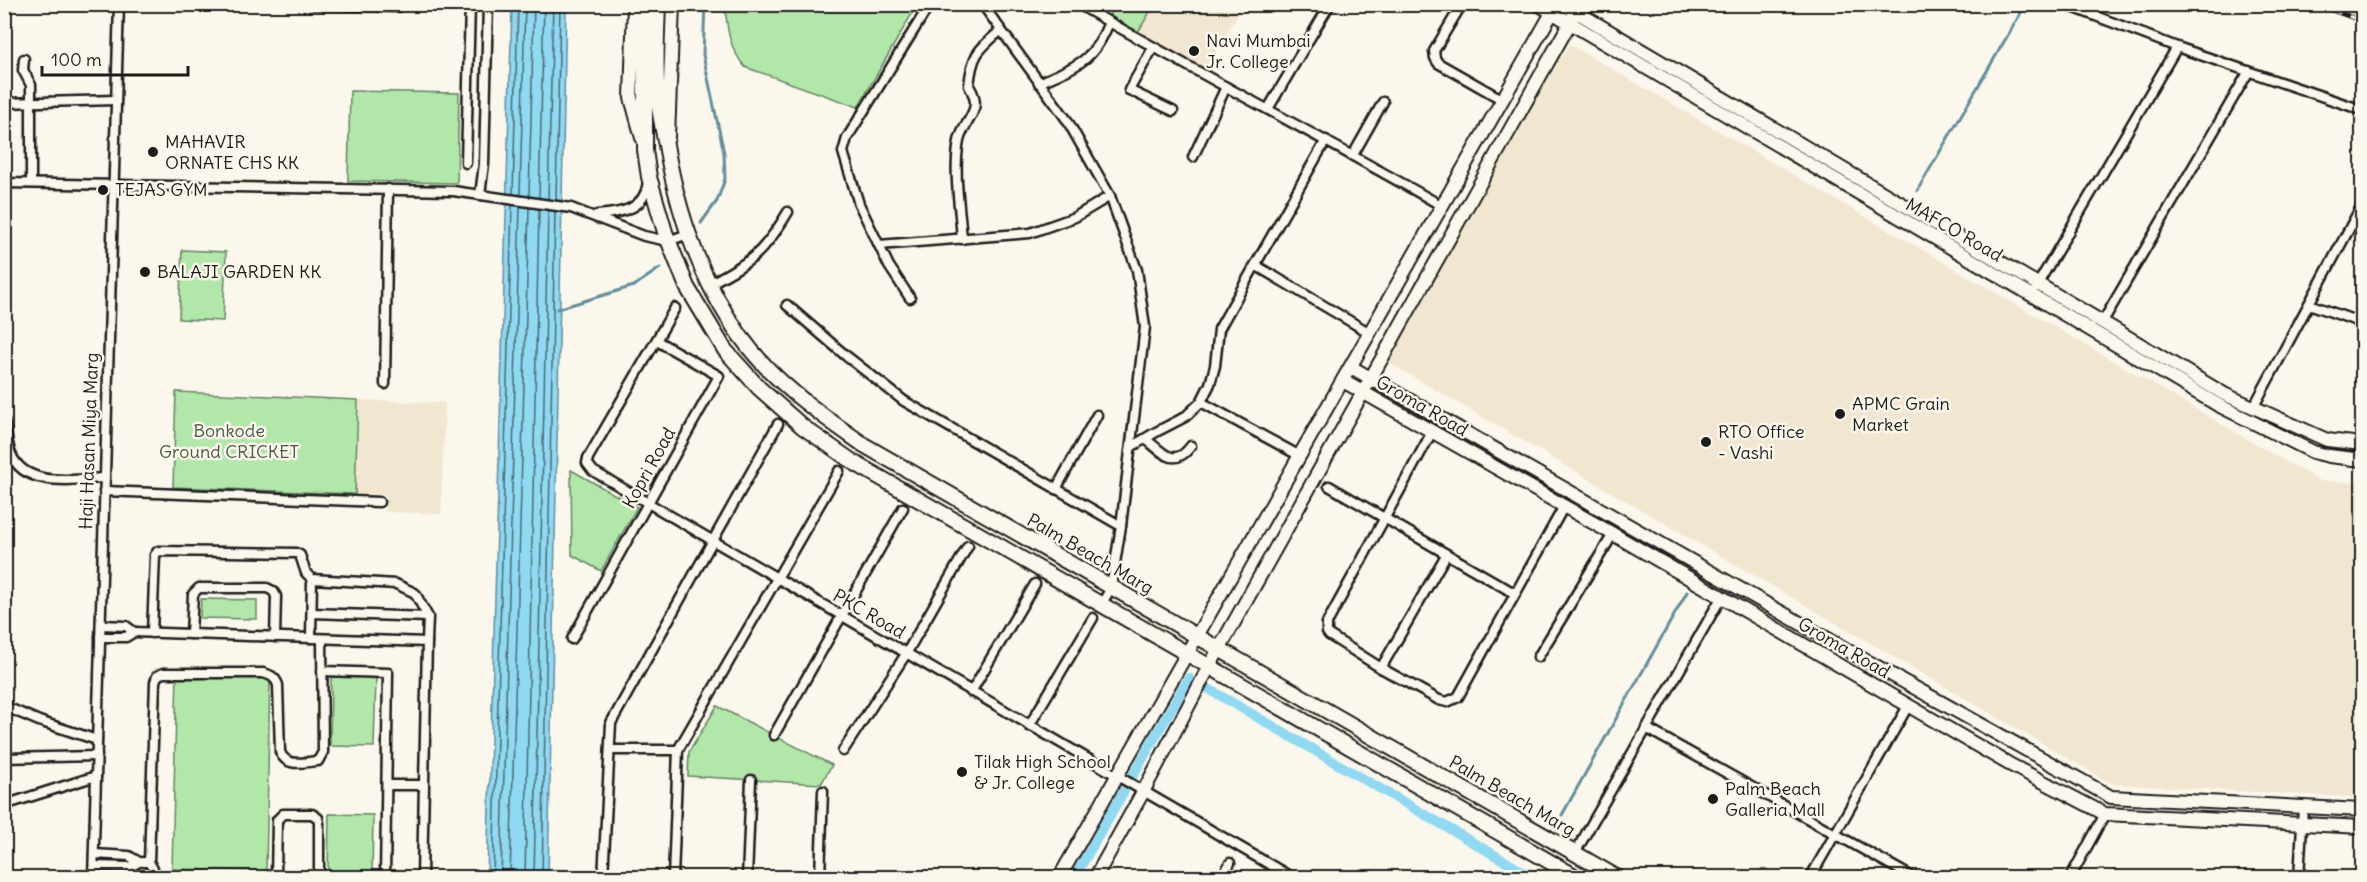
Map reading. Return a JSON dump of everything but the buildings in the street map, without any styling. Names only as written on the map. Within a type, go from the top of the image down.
[{"type":"main road","points":[[634,4],[632,98],[649,177],[668,241],[687,287],[725,350],[759,388],[803,427],[853,462],[1578,878]]},
{"type":"main road","points":[[645,4],[652,99]]},
{"type":"main road","points":[[645,150],[652,99],[658,4]]},
{"type":"main road","points":[[667,150],[673,4]]},
{"type":"main road","name":"MAFCO Road","points":[[1538,4],[1555,9],[1570,24],[2034,290],[2102,323],[2224,394],[2327,440],[2362,444]]},
{"type":"main road","name":"MAFCO Road","points":[[1563,4],[2034,290],[2218,405],[2313,452],[2362,459]]},
{"type":"main road","points":[[1059,878],[1555,9]]},
{"type":"main road","points":[[1095,878],[1209,667],[1576,12]]},
{"type":"main road","name":"Palm Beach Marg","points":[[652,99],[688,234],[709,284],[742,338],[774,374],[816,411],[864,445],[1618,878]]},
{"type":"main road","name":"Groma Road","points":[[1351,366],[2111,797],[2362,810]]},
{"type":"main road","name":"Groma Road","points":[[1343,381],[1563,508],[1613,534],[2009,764],[2105,814],[2362,827]]},
{"type":"main road","points":[[2218,405],[2224,394]]},
{"type":"main road","points":[[2009,764],[2020,747]]},
{"type":"street","name":"Haji Hasan Miya Marg","points":[[93,872],[118,4]]},
{"type":"street","points":[[313,4],[398,7],[398,4]]},
{"type":"street","points":[[466,163],[470,4]]},
{"type":"street","points":[[483,195],[488,4]]},
{"type":"street","points":[[910,298],[889,266],[859,204],[843,152],[847,138],[930,4]]},
{"type":"street","points":[[982,4],[1067,120],[1110,196],[1137,270],[1145,327],[1121,526],[1111,588],[1101,605]]},
{"type":"street","points":[[1078,4],[1094,8],[1109,22],[1153,48],[1326,140],[1442,206]]},
{"type":"street","points":[[1268,109],[1330,4]]},
{"type":"street","points":[[1462,4],[1434,51],[1435,58],[1438,63],[1503,100]]},
{"type":"street","points":[[2064,4],[2177,47],[2362,110]]},
{"type":"street","points":[[1039,83],[1071,69],[1091,55],[1101,43],[1109,22]]},
{"type":"street","points":[[963,239],[957,170],[959,140],[976,102],[976,97],[969,86],[972,64],[977,52],[1000,31]]},
{"type":"street","points":[[2034,290],[2177,47]]},
{"type":"street","points":[[1153,48],[1129,90],[1173,111]]},
{"type":"street","points":[[24,59],[23,70],[31,85],[31,183]]},
{"type":"street","points":[[2102,323],[2250,71]]},
{"type":"street","points":[[1193,157],[1226,87]]},
{"type":"street","points":[[4,103],[116,100]]},
{"type":"street","points":[[1353,155],[1383,102]]},
{"type":"street","points":[[1131,447],[1185,417],[1201,402],[1210,384],[1215,366],[1219,329],[1326,140]]},
{"type":"street","points":[[594,215],[621,213],[635,207],[645,195],[649,177]]},
{"type":"street","points":[[4,183],[113,183],[453,191],[571,208],[644,236],[668,241],[688,234]]},
{"type":"street","points":[[385,384],[388,189]]},
{"type":"street","points":[[879,245],[1030,233],[1075,217],[1110,196]]},
{"type":"street","points":[[2253,408],[2362,205]]},
{"type":"street","points":[[709,284],[743,266],[756,256],[788,212]]},
{"type":"street","points":[[1255,265],[1371,333]]},
{"type":"street","points":[[2309,304],[2362,322]]},
{"type":"street","points":[[787,305],[845,355],[904,400],[1121,526]]},
{"type":"street","name":"PKC Road","points":[[675,308],[587,463],[592,471],[1293,878]]},
{"type":"street","name":"Kopri Road","points":[[572,639],[719,376],[657,340]]},
{"type":"street","points":[[1201,402],[1300,456]]},
{"type":"street","points":[[1056,489],[1097,415]]},
{"type":"street","points":[[4,421],[12,455],[24,469],[42,479],[105,478]]},
{"type":"street","points":[[603,878],[611,723],[778,424]]},
{"type":"street","points":[[1432,432],[1326,628],[1329,635],[1381,668],[1439,700],[1454,700],[1458,697],[1563,508]]},
{"type":"street","points":[[1146,439],[1170,457],[1177,458],[1185,454],[1191,446]]},
{"type":"street","points":[[673,878],[678,750],[839,471]]},
{"type":"street","points":[[1329,486],[1514,593]]},
{"type":"street","points":[[104,491],[380,502]]},
{"type":"street","points":[[774,735],[903,508]]},
{"type":"street","points":[[1538,657],[1613,534]]},
{"type":"street","points":[[843,751],[906,654],[968,546]]},
{"type":"street","points":[[152,633],[154,555],[158,551],[296,553],[300,555],[306,573],[312,579],[396,584],[415,593],[428,617],[422,878]]},
{"type":"street","points":[[1381,668],[1446,555]]},
{"type":"street","points":[[312,579],[312,638]]},
{"type":"street","points":[[971,692],[1035,584]]},
{"type":"street","points":[[191,634],[195,590],[199,588],[267,588],[276,596],[275,637]]},
{"type":"street","points":[[1575,853],[1721,598]]},
{"type":"street","points":[[312,614],[428,617]]},
{"type":"street","points":[[1029,726],[1093,618]]},
{"type":"street","points":[[101,625],[126,626],[134,632],[152,633],[428,642]]},
{"type":"street","points":[[100,637],[126,637],[134,632]]},
{"type":"street","points":[[144,862],[155,682],[158,676],[163,673],[263,673],[271,675],[276,679],[278,685],[280,752],[285,761],[290,763],[318,761],[321,758],[322,639]]},
{"type":"street","points":[[322,671],[388,673],[385,878]]},
{"type":"street","points":[[4,706],[39,721],[97,740]]},
{"type":"street","points":[[1810,878],[1908,706]]},
{"type":"street","points":[[1646,728],[1914,878]]},
{"type":"street","points":[[610,750],[678,750]]},
{"type":"street","points":[[4,758],[97,756]]},
{"type":"street","points":[[4,805],[96,776]]},
{"type":"street","points":[[747,878],[751,780]]},
{"type":"street","points":[[387,784],[423,785]]},
{"type":"street","points":[[820,878],[824,791]]},
{"type":"street","points":[[2299,878],[2303,807]]},
{"type":"street","points":[[276,878],[278,819],[283,814],[312,814],[318,818],[319,878]]},
{"type":"street","points":[[2070,878],[2105,814]]},
{"type":"street","points":[[94,855],[129,856],[144,862],[158,878]]},
{"type":"street","points":[[82,878],[93,872],[130,867],[144,862]]},
{"type":"street","points":[[1222,878],[1230,863]]},
{"type":"shaded area","name":"Navi Mumbai Jr. College","points":[[1154,5],[1243,5],[1206,69],[1138,32]]},
{"type":"shaded area","name":"APMC Grain Market","points":[[1569,44],[2320,481],[2362,483],[2362,798],[2112,784],[1386,361]]},
{"type":"shaded area","points":[[358,400],[445,403],[441,514],[385,512],[386,495],[355,494]]},
{"type":"green space","points":[[725,4],[917,5],[858,107],[745,67],[735,53],[730,38]]},
{"type":"green space","points":[[1116,4],[1154,5],[1138,32],[1109,16]]},
{"type":"green space","points":[[350,91],[459,93],[457,183],[348,181]]},
{"type":"green space","points":[[182,250],[226,252],[223,321],[179,319]]},
{"type":"green space","name":"Bonkode Ground CRICKET","points":[[176,392],[358,400],[355,494],[173,487]]},
{"type":"green space","points":[[571,470],[637,507],[601,571],[572,555]]},
{"type":"green space","points":[[201,599],[257,600],[257,619],[200,618]]},
{"type":"green space","points":[[177,672],[270,674],[266,871],[172,869]]},
{"type":"green space","points":[[331,677],[376,677],[374,747],[330,746]]},
{"type":"green space","points":[[717,706],[832,765],[821,784],[688,776],[689,752]]},
{"type":"green space","points":[[329,814],[373,815],[372,877],[328,877]]},
{"type":"water","points":[[512,5],[566,5],[548,877],[487,877]]},
{"type":"waterway","points":[[701,223],[717,201],[725,179],[724,153],[703,55],[705,4]]},
{"type":"waterway","points":[[1917,191],[2026,4]]},
{"type":"waterway","points":[[557,309],[634,286],[660,268]]},
{"type":"waterway","points":[[1562,815],[1687,592]]},
{"type":"waterway","points":[[1132,777],[1189,678]]},
{"type":"waterway","points":[[1207,688],[1534,878]]},
{"type":"waterway","points":[[1074,878],[1124,791]]},
{"type":"railway","points":[[2315,4],[2362,21]]},
{"type":"place","name":"Navi Mumbai Jr. College","points":[[1194,51]]},
{"type":"place","name":"MAHAVIR ORNATE CHS KK","points":[[153,152]]},
{"type":"place","name":"TEJAS GYM","points":[[103,190]]},
{"type":"place","name":"BALAJI GARDEN KK","points":[[145,272]]},
{"type":"place","name":"APMC Grain Market","points":[[1840,414]]},
{"type":"place","name":"RTO Office - Vashi","points":[[1706,442]]},
{"type":"place","name":"Tilak High School & Jr. College","points":[[962,772]]},
{"type":"place","name":"Palm Beach Galleria Mall","points":[[1713,799]]}]
